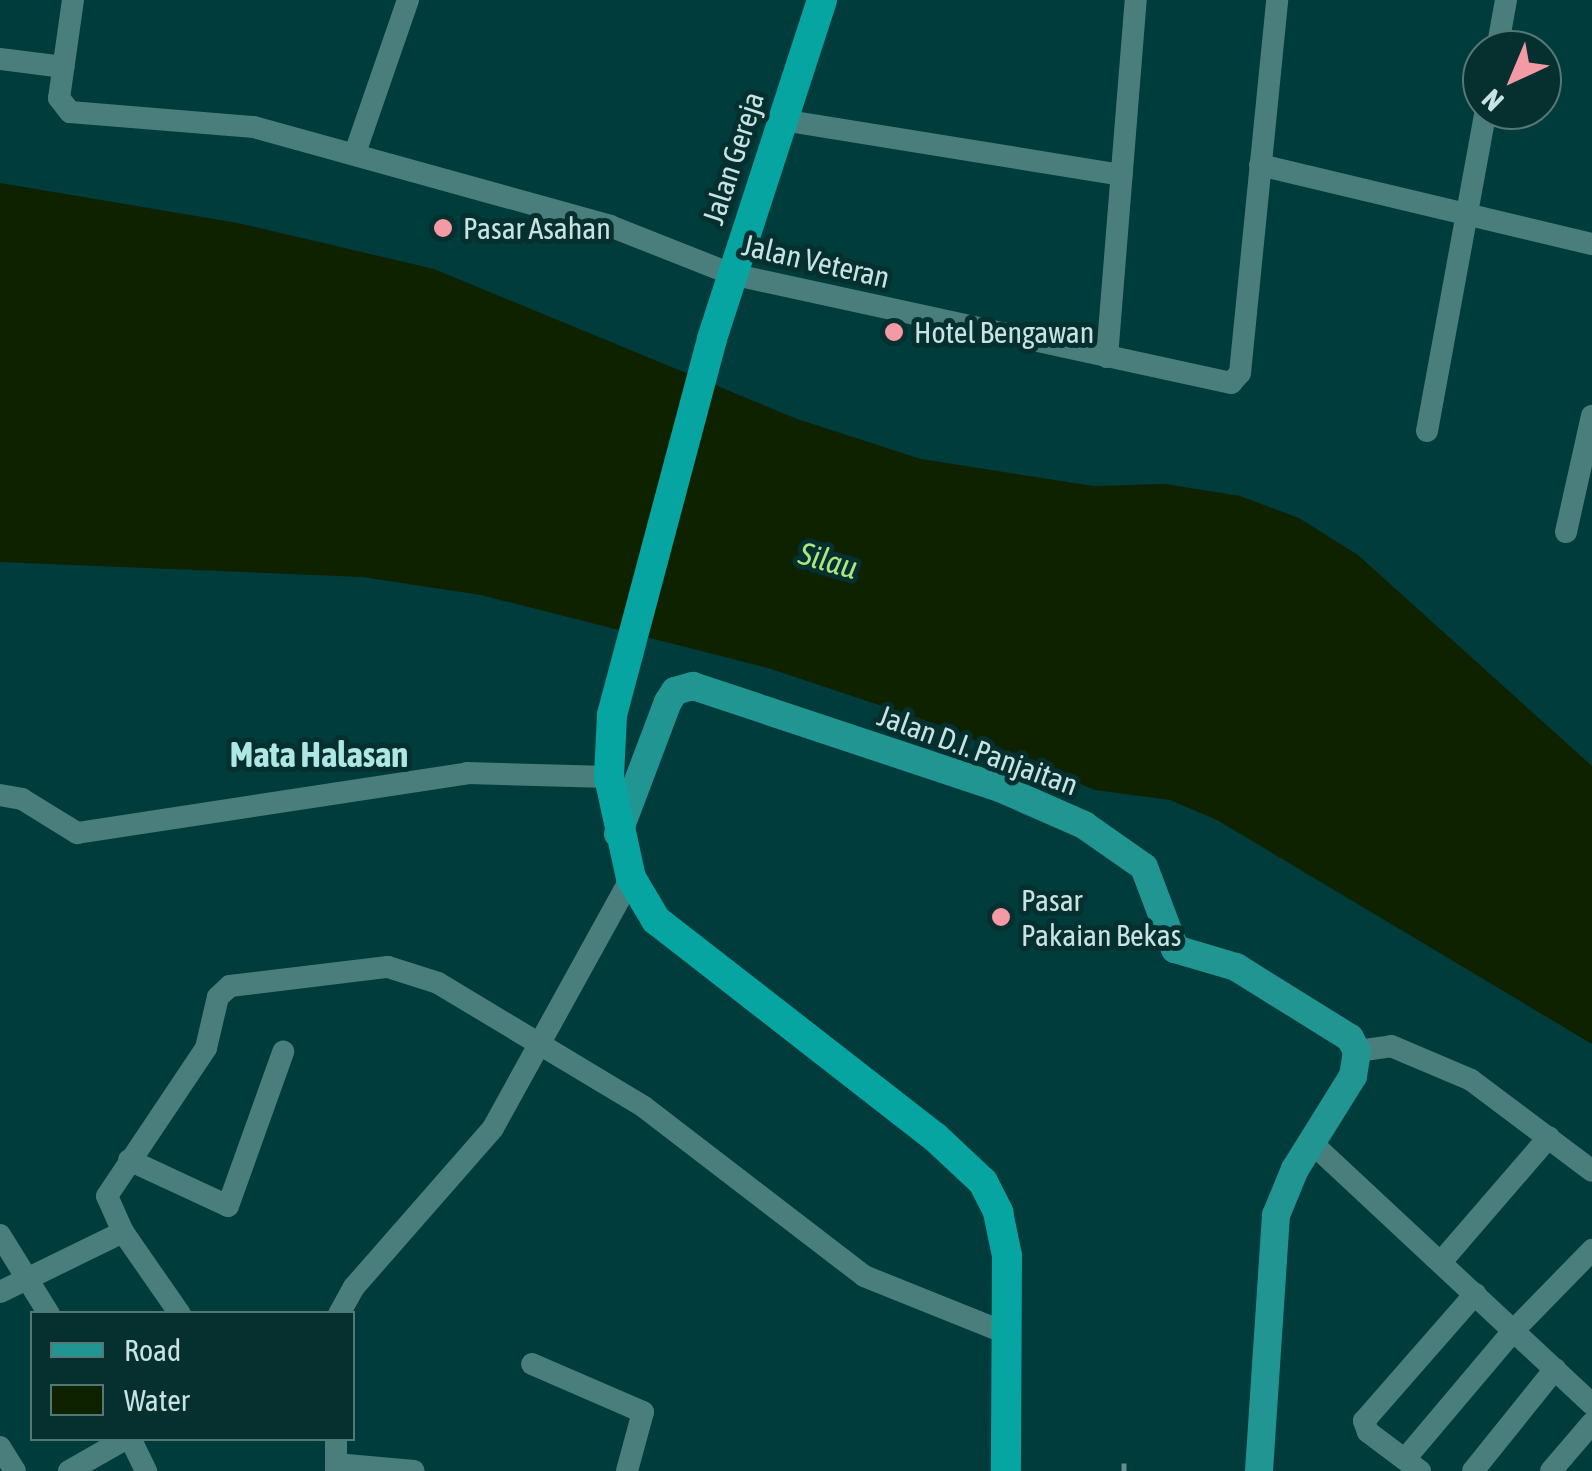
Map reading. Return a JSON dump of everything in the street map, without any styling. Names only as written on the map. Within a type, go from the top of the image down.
[{"type":"highway","name":"Jalan Gereja","points":[[822,0],[712,339],[612,715],[609,777],[618,835],[631,878],[656,920],[935,1137],[983,1182],[998,1212],[1007,1256],[1006,1471]]},
{"type":"main road","name":"Jalan D.I. Panjaitan","points":[[618,835],[668,702],[675,691],[694,686],[1002,789],[1084,825],[1144,866],[1175,949],[1277,989],[1331,1022],[1357,1051]]},
{"type":"main road","points":[[1259,1471],[1276,1214],[1353,1076],[1357,1051]]},
{"type":"street","name":"Jalan Veteran","points":[[73,0],[60,103],[70,112],[254,127],[610,226],[731,274],[1211,382],[1238,378],[1277,0]]},
{"type":"street","points":[[355,152],[408,0]]},
{"type":"street","points":[[1108,357],[1136,0]]},
{"type":"street","points":[[1501,30],[1506,0]]},
{"type":"street","points":[[0,58],[63,67]]},
{"type":"street","points":[[782,120],[1122,175]]},
{"type":"street","points":[[1427,431],[1482,130]]},
{"type":"street","points":[[1260,165],[1592,244]]},
{"type":"street","points":[[1566,532],[1592,416]]},
{"type":"street","points":[[0,796],[22,799],[77,834],[467,773],[609,777]]},
{"type":"street","points":[[342,1311],[354,1288],[493,1128],[631,878]]},
{"type":"street","points":[[178,1311],[123,1232],[107,1196],[206,1048],[218,996],[230,986],[353,967],[412,969],[540,1043],[679,1132],[838,1260],[892,1291],[1006,1332]]},
{"type":"street","points":[[1357,1051],[1391,1046],[1412,1052],[1495,1094],[1592,1171]]},
{"type":"street","points":[[129,1160],[228,1206],[283,1052]]},
{"type":"street","points":[[1441,1262],[1549,1137]]},
{"type":"street","points":[[1313,1144],[1592,1404]]},
{"type":"street","points":[[0,1292],[123,1232]]},
{"type":"street","points":[[0,1235],[47,1311]]},
{"type":"street","points":[[1475,1294],[1364,1421],[1368,1432],[1413,1465],[1514,1330],[1592,1250]]},
{"type":"street","points":[[532,1364],[642,1412],[627,1471]]},
{"type":"street","points":[[1473,1471],[1555,1369]]},
{"type":"street","points":[[1551,1471],[1592,1422]]},
{"type":"street","points":[[69,1471],[124,1441]]},
{"type":"street","points":[[131,1441],[146,1471]]},
{"type":"street","points":[[336,1441],[336,1468],[414,1471]]},
{"type":"street","points":[[0,1446],[15,1471]]},
{"type":"water","name":"Silau","points":[[0,183],[238,223],[434,269],[797,419],[921,459],[1093,486],[1165,484],[1240,496],[1299,518],[1358,555],[1592,766],[1592,1044],[1217,820],[1170,800],[1095,790],[933,723],[768,668],[481,595],[362,577],[0,562]]},
{"type":"railway","points":[[1124,1463],[1124,1471]]},
{"type":"place","name":"Pasar Asahan","points":[[443,228]]},
{"type":"place","name":"Hotel Bengawan","points":[[894,332]]},
{"type":"place","name":"Pasar Pakaian Bekas","points":[[1001,917]]},
{"type":"district","name":"Mata Halasan","points":[[319,754]]}]
